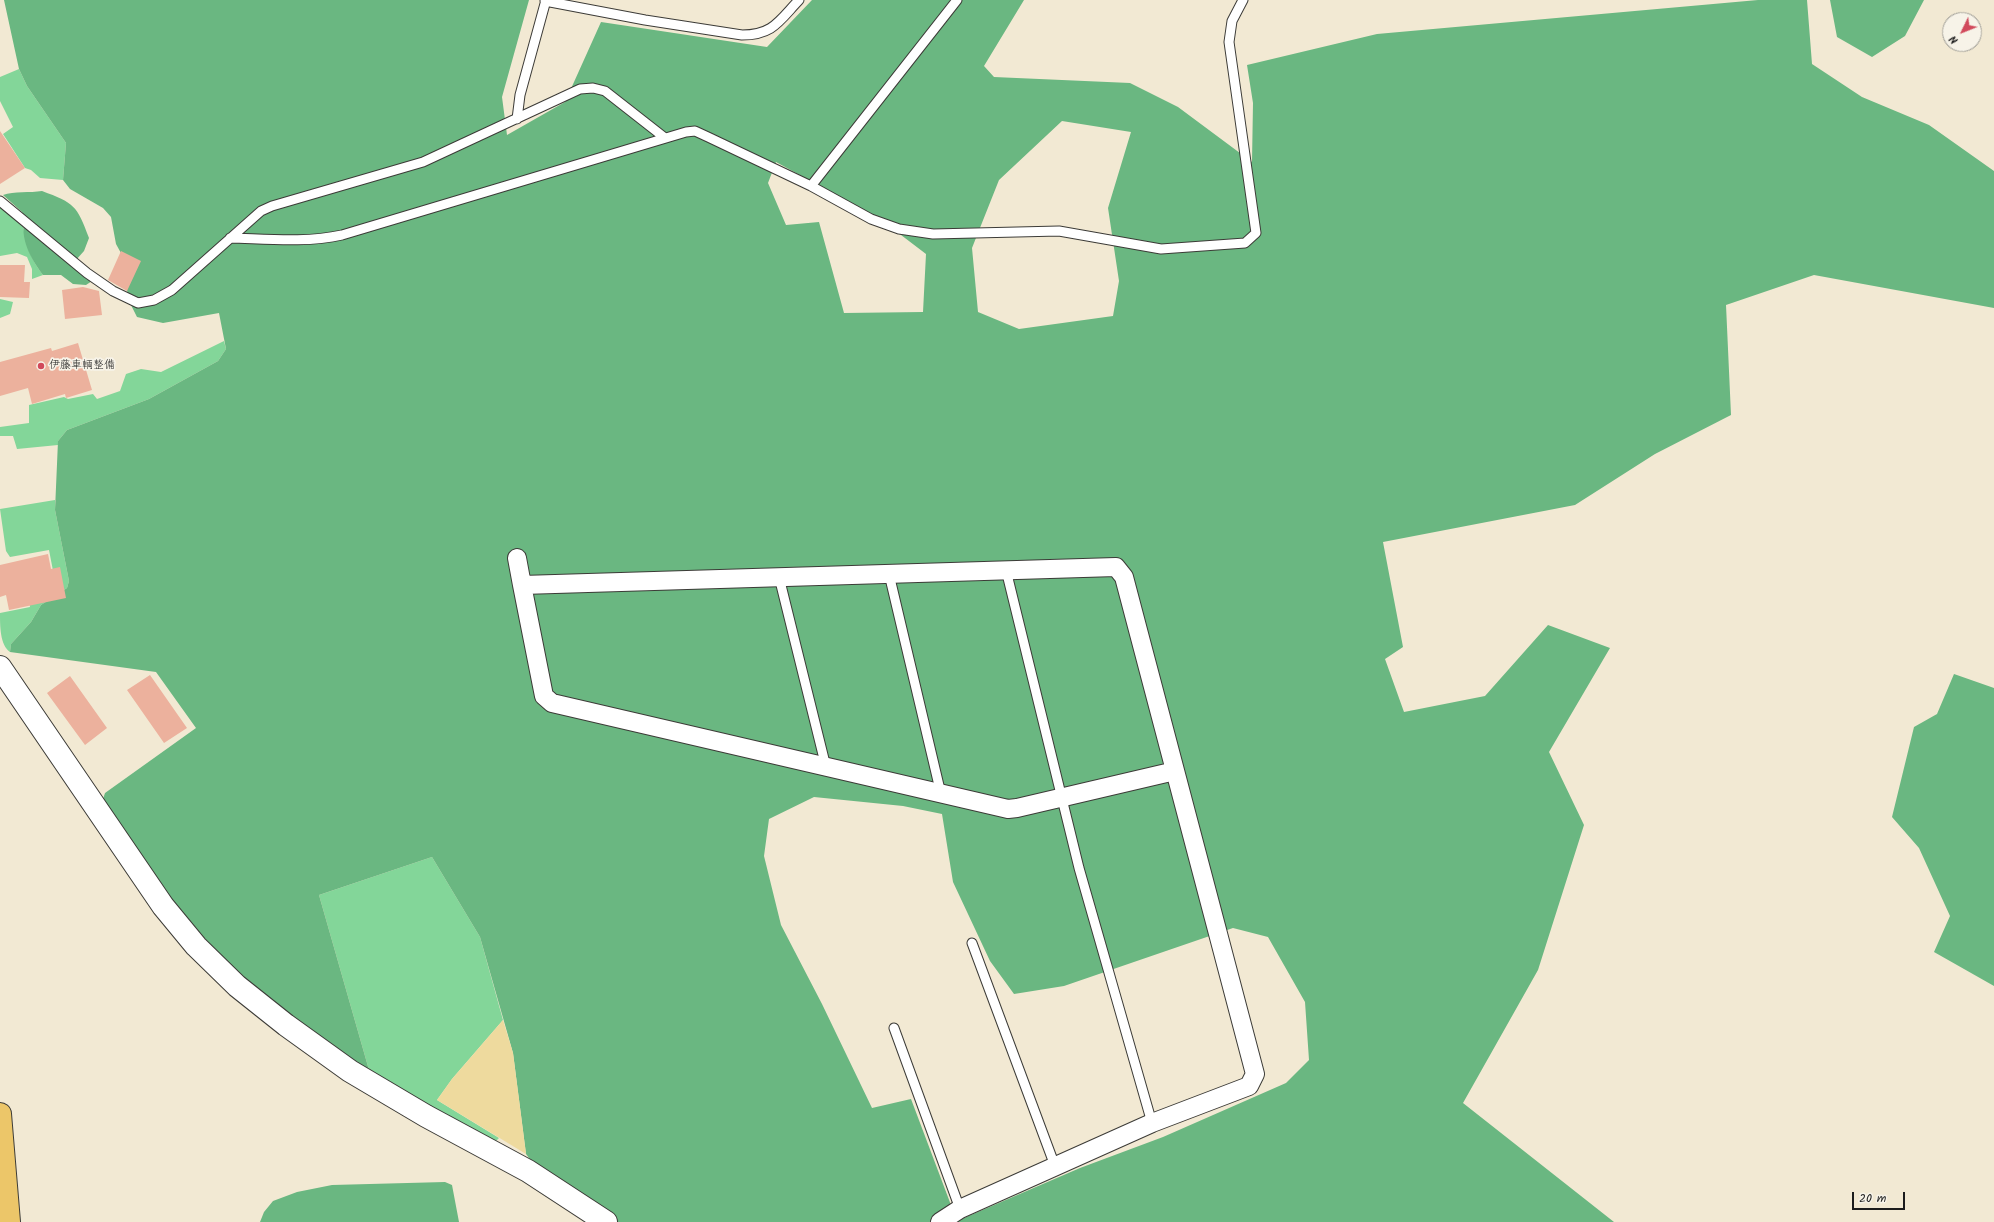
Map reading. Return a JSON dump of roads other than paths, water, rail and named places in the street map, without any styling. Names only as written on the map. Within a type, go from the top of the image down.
[{"type":"main road","points":[[0,1114],[2,1159],[9,1222]]},
{"type":"street","points":[[517,558],[544,696],[552,703],[1008,809],[1062,798],[1175,771]]},
{"type":"street","points":[[522,585],[1116,567],[1124,577],[1254,1074],[1249,1086],[1152,1123],[960,1209],[940,1222]]},
{"type":"street","points":[[0,667],[163,906],[196,946],[237,986],[286,1025],[350,1070],[426,1116],[528,1171],[606,1222]]},
{"type":"lane","points":[[517,119],[520,95],[546,1],[645,20],[742,35],[757,35],[771,30],[800,0]]},
{"type":"lane","points":[[811,186],[957,0]]},
{"type":"lane","points":[[230,238],[286,240],[330,238],[665,138],[695,131],[811,186],[871,219],[899,229],[933,234],[1059,231],[1161,249],[1245,243],[1256,233],[1229,42],[1232,22],[1243,0]]},
{"type":"lane","points":[[0,201],[86,273],[113,291],[138,303],[154,300],[172,290],[261,211],[272,206],[423,162],[580,89],[593,88],[604,91],[665,138]]},
{"type":"lane","points":[[1006,570],[1079,868],[1152,1123]]},
{"type":"lane","points":[[889,574],[941,794]]},
{"type":"lane","points":[[779,577],[826,767]]},
{"type":"lane","points":[[972,943],[1055,1166]]},
{"type":"lane","points":[[894,1028],[960,1209]]},
{"type":"place","name":"伊藤車輌整備","points":[[41,366]]}]
